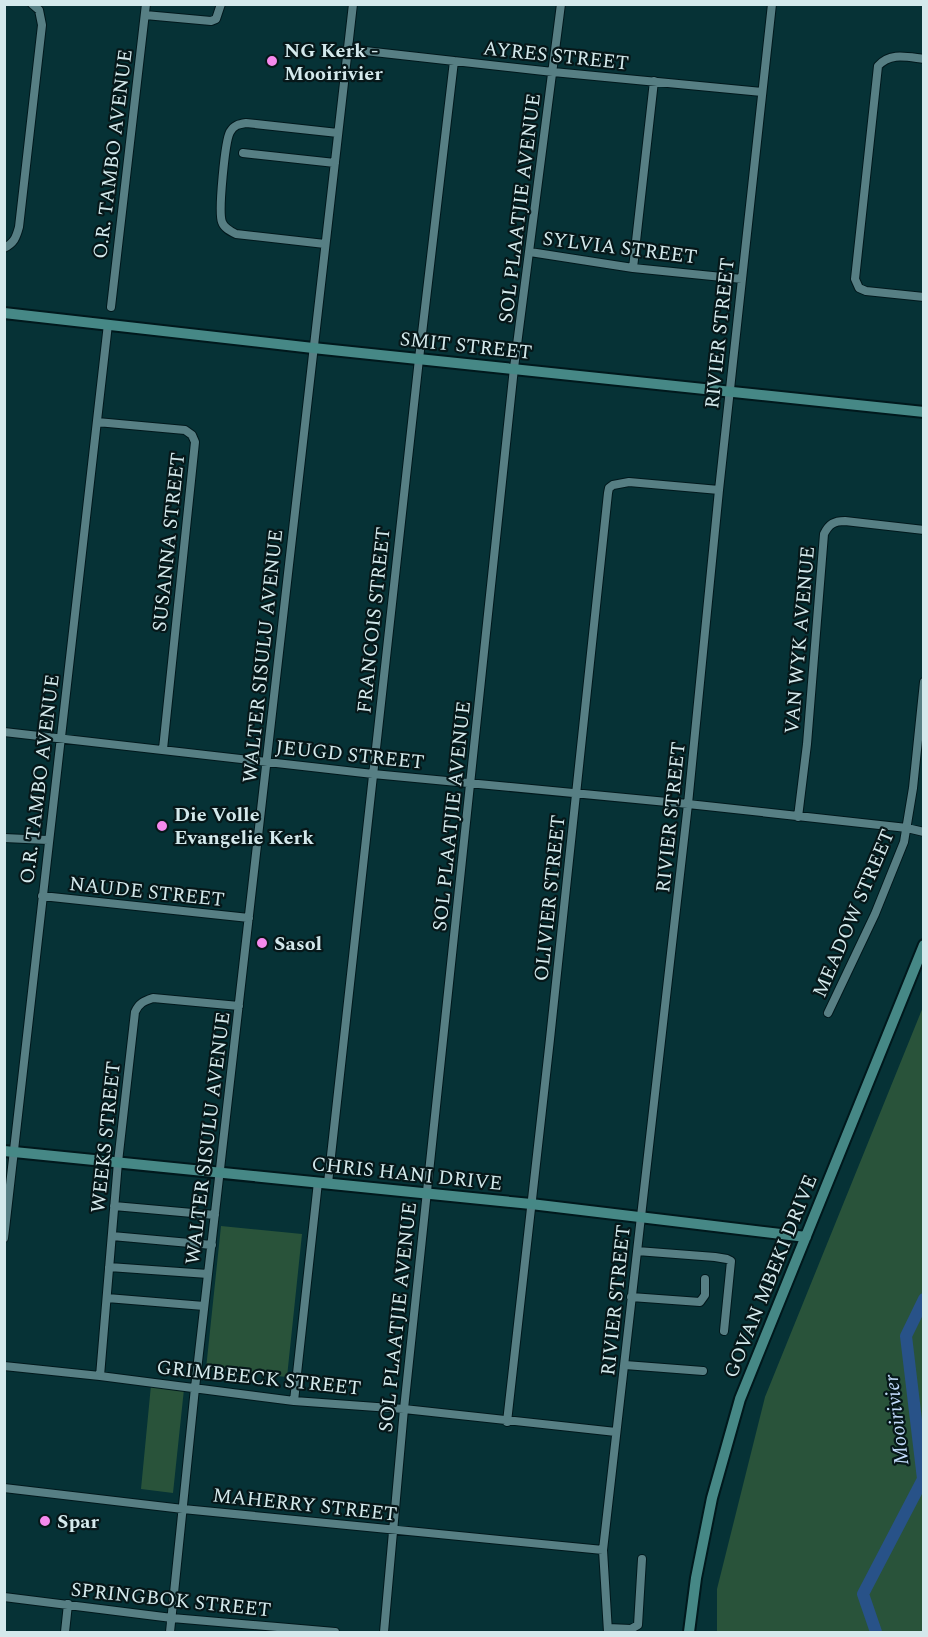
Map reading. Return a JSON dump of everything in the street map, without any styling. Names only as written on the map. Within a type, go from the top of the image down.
[{"type":"street","points":[[4,249],[12,244],[19,227],[42,25],[39,10],[32,4]]},
{"type":"street","name":"O.R. TAMBO AVENUE","points":[[111,307],[146,4]]},
{"type":"street","points":[[145,15],[211,21],[216,19],[221,4]]},
{"type":"street","name":"WALTER SISULU AVENUE","points":[[170,1632],[204,1306],[352,4]]},
{"type":"street","name":"SOL PLAATJIE AVENUE","points":[[384,1632],[404,1409],[514,368],[561,4]]},
{"type":"street","name":"RIVIER STREET","points":[[608,1630],[603,1550],[688,804],[729,390],[772,4]]},
{"type":"street","name":"AYRES STREET","points":[[347,49],[762,92]]},
{"type":"street","points":[[924,59],[891,57],[886,58],[878,66],[855,279],[859,288],[866,291],[924,297]]},
{"type":"street","name":"FRANCOIS STREET","points":[[294,1401],[373,774],[454,61]]},
{"type":"street","points":[[633,268],[654,81]]},
{"type":"street","points":[[326,244],[236,234],[222,224],[220,209],[226,144],[232,129],[237,124],[246,123],[338,133]]},
{"type":"street","points":[[243,153],[335,163]]},
{"type":"street","name":"SYLVIA STREET","points":[[530,252],[633,268],[742,279]]},
{"type":"street","name":"SMIT STREET","points":[[4,313],[924,412]]},
{"type":"street","name":"O.R. TAMBO AVENUE","points":[[4,1238],[10,1152],[61,737],[108,324]]},
{"type":"street","name":"SUSANNA STREET","points":[[97,422],[185,430],[192,435],[195,442],[163,749]]},
{"type":"street","name":"OLIVIER STREET","points":[[507,1422],[609,488],[619,482],[629,482],[719,490]]},
{"type":"street","name":"VAN WYK AVENUE","points":[[798,817],[807,744],[826,529],[832,523],[845,521],[924,530]]},
{"type":"street","name":"MEADOW STREET","points":[[828,1013],[875,914],[901,852],[913,788],[924,682]]},
{"type":"street","name":"JEUGD STREET","points":[[4,732],[373,774],[688,804],[907,828],[924,832]]},
{"type":"street","points":[[4,838],[48,840]]},
{"type":"street","name":"NAUDE STREET","points":[[42,896],[249,918]]},
{"type":"street","name":"GOVAN MBEKI DRIVE","points":[[689,1632],[703,1541],[725,1448],[750,1373],[924,945]]},
{"type":"street","name":"WEEKS STREET","points":[[100,1376],[118,1162],[134,1020],[139,1005],[153,998],[239,1006]]},
{"type":"street","name":"CHRIS HANI DRIVE","points":[[10,1152],[531,1204],[806,1238]]},
{"type":"street","points":[[114,1206],[215,1215]]},
{"type":"street","points":[[112,1236],[212,1245]]},
{"type":"street","points":[[637,1251],[715,1257],[731,1261],[724,1331]]},
{"type":"street","points":[[110,1267],[208,1274]]},
{"type":"street","points":[[632,1297],[700,1302],[705,1295],[705,1279]]},
{"type":"street","points":[[107,1298],[204,1306]]},
{"type":"street","points":[[624,1365],[703,1371]]},
{"type":"street","name":"GRIMBEECK STREET","points":[[4,1366],[294,1401],[404,1409],[507,1422],[616,1432]]},
{"type":"street","name":"MAHERRY STREET","points":[[4,1488],[183,1509],[603,1550]]},
{"type":"street","points":[[608,1630],[631,1629],[638,1625],[642,1559]]},
{"type":"street","name":"SPRINGBOK STREET","points":[[4,1597],[270,1629],[335,1632]]},
{"type":"street","points":[[65,1632],[68,1604]]},
{"type":"green space","points":[[923,1007],[923,1632],[717,1632],[717,1589],[765,1397]]},
{"type":"green space","points":[[221,1226],[302,1234],[287,1377],[206,1369]]},
{"type":"green space","points":[[151,1385],[184,1389],[173,1493],[141,1489]]},
{"type":"waterway","name":"Mooirivier","points":[[876,1632],[863,1594],[923,1479],[906,1336],[924,1299]]},
{"type":"place","name":"NG Kerk - Mooirivier","points":[[272,61]]},
{"type":"place","name":"Die Volle Evangelie Kerk","points":[[162,826]]},
{"type":"place","name":"Sasol","points":[[262,943]]},
{"type":"place","name":"Spar","points":[[45,1521]]}]
